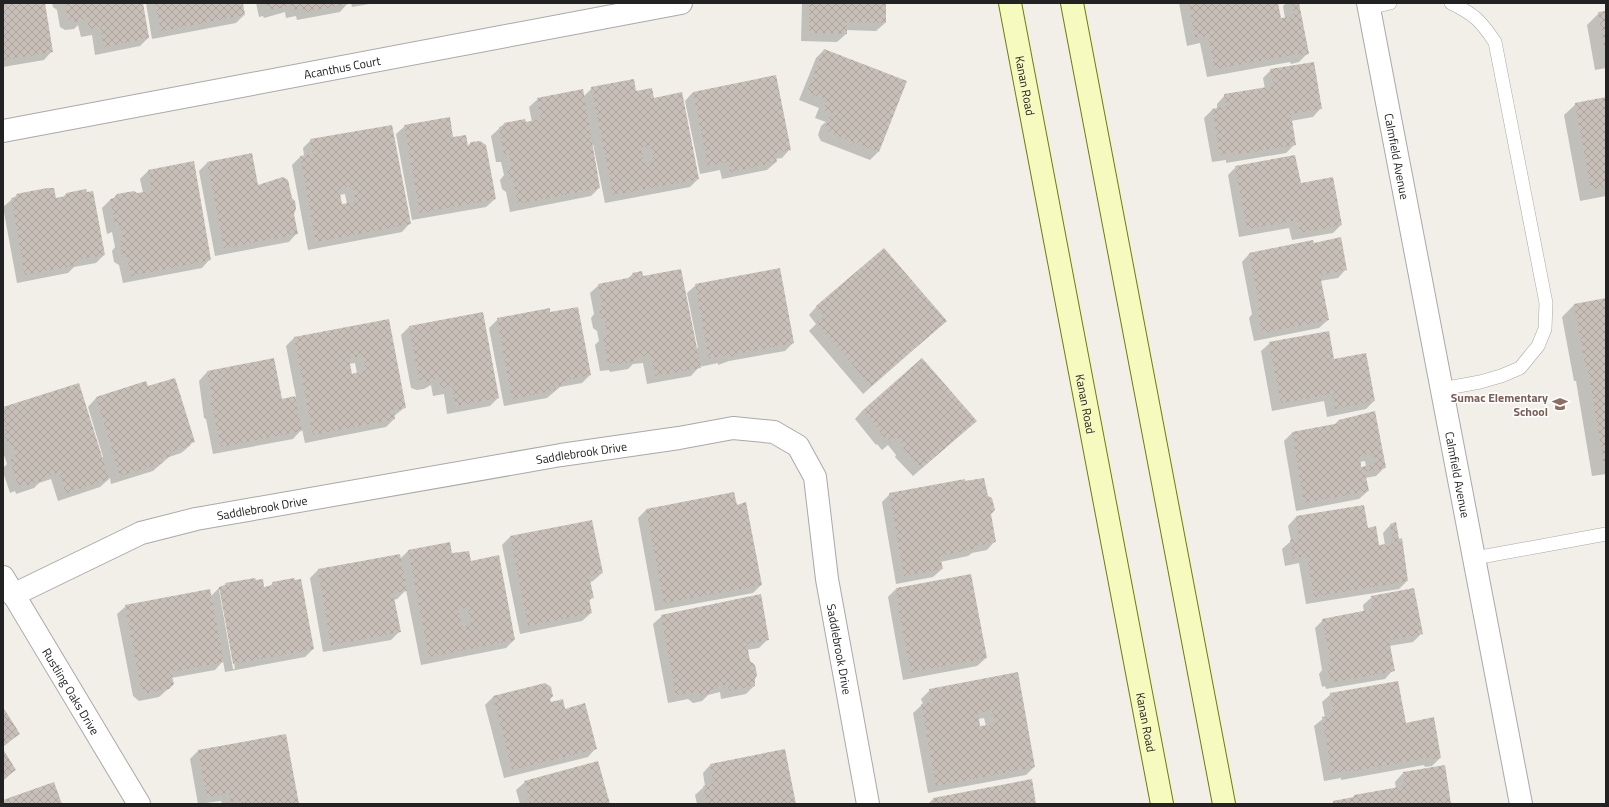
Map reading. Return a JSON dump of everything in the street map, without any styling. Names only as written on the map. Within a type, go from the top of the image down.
[{"type":"main road","name":"Kanan Road","points":[[1010,3],[1162,804]]},
{"type":"main road","points":[[1072,3],[1224,804]]},
{"type":"street","name":"Acanthus Court","points":[[3,130],[681,3]]},
{"type":"street","name":"Calmfield Avenue","points":[[1376,5],[1442,389],[1521,804]]},
{"type":"street","name":"Saddlebrook Drive","points":[[8,586],[141,534],[196,519],[560,455],[679,438],[733,428],[774,432],[798,446],[815,476],[827,579],[868,804]]},
{"type":"street","name":"Rustling Oaks Drive","points":[[8,586],[139,804]]},
{"type":"lane","points":[[1442,389],[1480,382],[1501,376],[1520,368],[1538,346],[1545,329],[1546,303],[1495,42],[1482,23],[1472,13],[1451,3]]},
{"type":"lane","points":[[1474,558],[1606,534]]},
{"type":"building","points":[[3,3],[45,3],[53,52],[3,60]]},
{"type":"building","points":[[65,3],[143,3],[149,38],[104,47],[100,27],[89,29],[87,17],[84,18],[83,21],[74,22],[68,19]]},
{"type":"building","points":[[155,3],[243,3],[245,15],[161,31]]},
{"type":"building","points":[[266,3],[349,4],[305,12],[304,9],[294,10],[293,5],[272,10],[271,8],[267,9]]},
{"type":"building","points":[[809,3],[886,3],[886,23],[847,22],[847,34],[809,33]]},
{"type":"building","points":[[1189,3],[1278,3],[1281,18],[1294,16],[1292,3],[1299,3],[1309,54],[1299,56],[1298,54],[1215,69],[1208,36],[1195,38]]},
{"type":"building","points":[[1606,11],[1606,51],[1605,51],[1598,12]]},
{"type":"building","points":[[824,49],[907,81],[879,152],[828,132],[829,130],[826,126],[829,117],[834,116],[835,114],[823,110],[827,100],[807,92]]},
{"type":"building","points":[[1314,62],[1322,109],[1291,114],[1296,145],[1234,155],[1234,152],[1220,155],[1212,109],[1226,106],[1224,94],[1274,86],[1270,69]]},
{"type":"building","points":[[776,75],[791,150],[775,153],[777,162],[730,172],[728,162],[708,166],[693,92]]},
{"type":"building","points":[[634,79],[636,91],[652,88],[654,98],[682,92],[699,179],[613,195],[591,87]],"holes":[[[651,146],[654,162],[645,164],[641,148]]]},
{"type":"building","points":[[583,89],[600,188],[518,204],[514,183],[510,181],[508,171],[511,166],[509,154],[504,155],[499,127],[504,126],[504,123],[525,119],[526,122],[541,119],[537,98]]},
{"type":"building","points":[[1606,97],[1606,187],[1591,189],[1575,103]]},
{"type":"building","points":[[450,117],[453,137],[466,135],[468,146],[471,142],[480,141],[486,145],[496,199],[420,213],[404,125]]},
{"type":"building","points":[[392,125],[411,224],[316,242],[300,156],[313,154],[310,139]],"holes":[[[353,186],[356,202],[342,204],[339,189]]]},
{"type":"building","points":[[252,153],[258,185],[283,177],[288,180],[292,198],[295,201],[296,209],[294,214],[298,234],[224,248],[207,162]]},
{"type":"building","points":[[1295,155],[1301,183],[1333,177],[1342,225],[1300,233],[1298,220],[1247,229],[1235,166]]},
{"type":"building","points":[[194,161],[211,260],[131,276],[127,256],[122,254],[120,241],[123,238],[121,225],[115,226],[110,199],[114,198],[117,194],[134,191],[137,193],[152,191],[148,170]]},
{"type":"building","points":[[54,188],[56,198],[66,196],[66,193],[86,189],[87,192],[93,191],[105,255],[76,260],[77,265],[25,275],[11,198],[17,197],[16,194]]},
{"type":"building","points":[[1341,237],[1347,270],[1320,275],[1329,320],[1262,333],[1257,308],[1260,308],[1249,253],[1313,240],[1314,243]]},
{"type":"building","points":[[884,248],[947,321],[871,386],[816,322],[824,316],[816,306]]},
{"type":"building","points":[[780,268],[794,343],[736,354],[737,355],[727,358],[726,355],[709,359],[695,284]]},
{"type":"building","points":[[681,269],[701,368],[655,376],[651,355],[637,357],[637,361],[608,364],[603,336],[607,335],[605,323],[601,319],[599,309],[602,304],[598,284],[633,277],[632,273],[642,271],[643,276]]},
{"type":"building","points":[[1606,298],[1606,464],[1604,465],[1588,369],[1586,369],[1574,304]]},
{"type":"building","points":[[578,307],[591,375],[565,380],[566,384],[555,386],[556,390],[512,399],[497,318],[550,308],[550,312]]},
{"type":"building","points":[[483,312],[499,398],[455,406],[452,386],[441,389],[439,377],[433,381],[425,382],[419,380],[409,326]]},
{"type":"building","points":[[389,319],[406,408],[394,410],[395,419],[313,435],[294,337]],"holes":[[[363,355],[366,370],[352,374],[349,359]]]},
{"type":"building","points":[[1329,331],[1334,359],[1366,353],[1375,401],[1335,409],[1332,394],[1281,403],[1269,342]]},
{"type":"building","points":[[274,358],[282,399],[295,396],[302,431],[221,447],[210,399],[212,396],[207,371]]},
{"type":"building","points":[[922,358],[977,421],[922,468],[903,448],[904,447],[897,438],[891,443],[886,437],[885,438],[863,410]]},
{"type":"building","points":[[175,378],[195,442],[189,443],[190,446],[170,452],[171,456],[161,459],[162,463],[120,476],[96,397],[146,381],[148,386]]},
{"type":"building","points":[[79,383],[109,479],[66,493],[59,472],[43,477],[44,480],[24,486],[23,484],[18,485],[10,460],[16,458],[12,445],[6,440],[4,434],[6,428],[3,419],[3,407]]},
{"type":"building","points":[[1375,411],[1386,468],[1365,472],[1369,491],[1304,503],[1292,432],[1340,423],[1339,420]],"holes":[[[1373,453],[1375,464],[1361,467],[1360,456]]]},
{"type":"building","points":[[984,478],[988,496],[992,498],[995,510],[991,514],[996,542],[977,546],[978,548],[940,556],[943,569],[904,576],[889,493],[965,479],[965,481]]},
{"type":"building","points":[[734,492],[737,505],[746,502],[762,585],[664,603],[646,509]]},
{"type":"building","points":[[1364,505],[1368,528],[1376,526],[1379,545],[1394,543],[1390,524],[1396,522],[1399,539],[1402,538],[1408,581],[1314,597],[1307,556],[1293,558],[1290,540],[1299,538],[1296,516]]},
{"type":"building","points":[[592,520],[603,573],[589,576],[594,598],[589,599],[592,613],[528,626],[510,536]]},
{"type":"building","points":[[450,542],[452,553],[469,551],[471,561],[499,555],[515,640],[429,657],[408,550]],"holes":[[[468,608],[471,625],[462,627],[458,609]]]},
{"type":"building","points":[[400,554],[407,591],[393,593],[401,632],[331,645],[318,569]]},
{"type":"building","points":[[971,574],[987,658],[911,672],[896,588]]},
{"type":"building","points":[[255,578],[256,580],[263,579],[264,587],[273,585],[272,582],[294,578],[295,580],[301,579],[314,649],[233,664],[219,587],[226,585],[225,583]]},
{"type":"building","points":[[1414,588],[1423,634],[1389,640],[1395,671],[1334,682],[1333,678],[1330,679],[1327,665],[1331,663],[1322,619],[1373,609],[1371,596]]},
{"type":"building","points":[[210,589],[224,662],[171,672],[174,684],[169,689],[147,693],[141,688],[125,605]]},
{"type":"building","points":[[761,594],[769,640],[747,644],[750,661],[755,665],[757,675],[755,679],[755,686],[729,691],[728,684],[715,687],[711,693],[702,695],[697,692],[676,695],[661,615]]},
{"type":"building","points":[[1018,672],[1035,767],[936,786],[921,704],[932,702],[929,689]],"holes":[[[992,710],[995,724],[980,726],[978,713]]]},
{"type":"building","points":[[1398,681],[1406,723],[1434,717],[1441,758],[1433,760],[1432,757],[1349,772],[1349,770],[1332,773],[1322,717],[1334,714],[1330,693]]},
{"type":"building","points":[[545,683],[551,687],[553,696],[550,699],[551,702],[563,699],[565,709],[585,703],[597,749],[512,770],[493,696]]},
{"type":"building","points":[[3,707],[20,734],[3,745]]},
{"type":"building","points":[[286,734],[299,804],[241,804],[243,800],[231,803],[229,793],[207,797],[198,750]]},
{"type":"building","points":[[3,749],[16,770],[3,778]]},
{"type":"building","points":[[785,749],[796,804],[707,804],[703,786],[714,783],[710,764]]},
{"type":"building","points":[[598,761],[610,804],[521,804],[530,801],[524,781]]},
{"type":"building","points":[[1445,765],[1451,804],[1333,804],[1333,801],[1354,797],[1354,795],[1405,786],[1403,772]]},
{"type":"building","points":[[1032,779],[1036,804],[934,804],[933,798]]},
{"type":"building","points":[[54,782],[62,804],[3,804],[3,800]]},
{"type":"place","name":"Sumac Elementary School","points":[[1560,404]]}]
